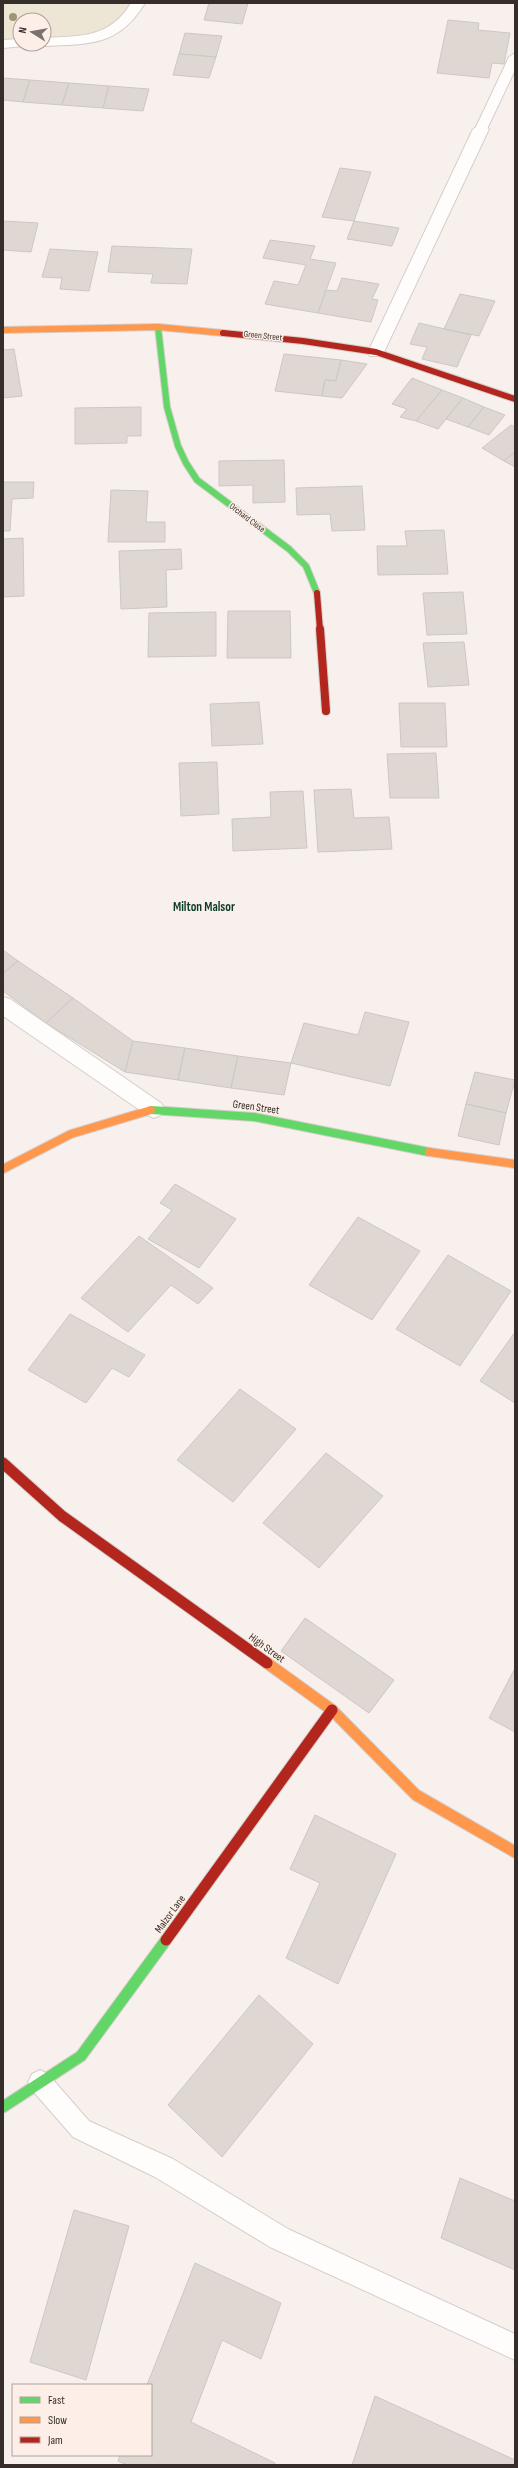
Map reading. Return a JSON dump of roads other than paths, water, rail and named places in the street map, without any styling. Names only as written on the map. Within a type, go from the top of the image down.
[{"type":"street","points":[[52,41],[89,38],[109,33],[122,27],[132,15],[138,3]]},
{"type":"street","points":[[376,352],[481,129]]},
{"type":"street","name":"Green Street","points":[[3,330],[158,327],[303,340],[376,352],[515,399]]},
{"type":"street","name":"Orchard Close","points":[[158,327],[171,428],[178,451],[186,467],[197,480],[289,549],[306,566],[317,593],[326,711]]},
{"type":"street","points":[[3,1005],[154,1109]]},
{"type":"street","name":"Green Street","points":[[3,1168],[71,1134],[154,1109],[254,1117],[511,1167]]},
{"type":"street","name":"High Street","points":[[3,1463],[62,1516],[332,1710],[416,1795],[515,1852]]},
{"type":"street","name":"Malzor Lane","points":[[3,2107],[81,2056],[332,1710]]},
{"type":"lane","points":[[481,129],[515,57]]},
{"type":"lane","points":[[40,2082],[82,2128],[164,2168],[279,2238],[515,2347]]},
{"type":"district","name":"Milton Malsor","points":[[204,907]]}]
